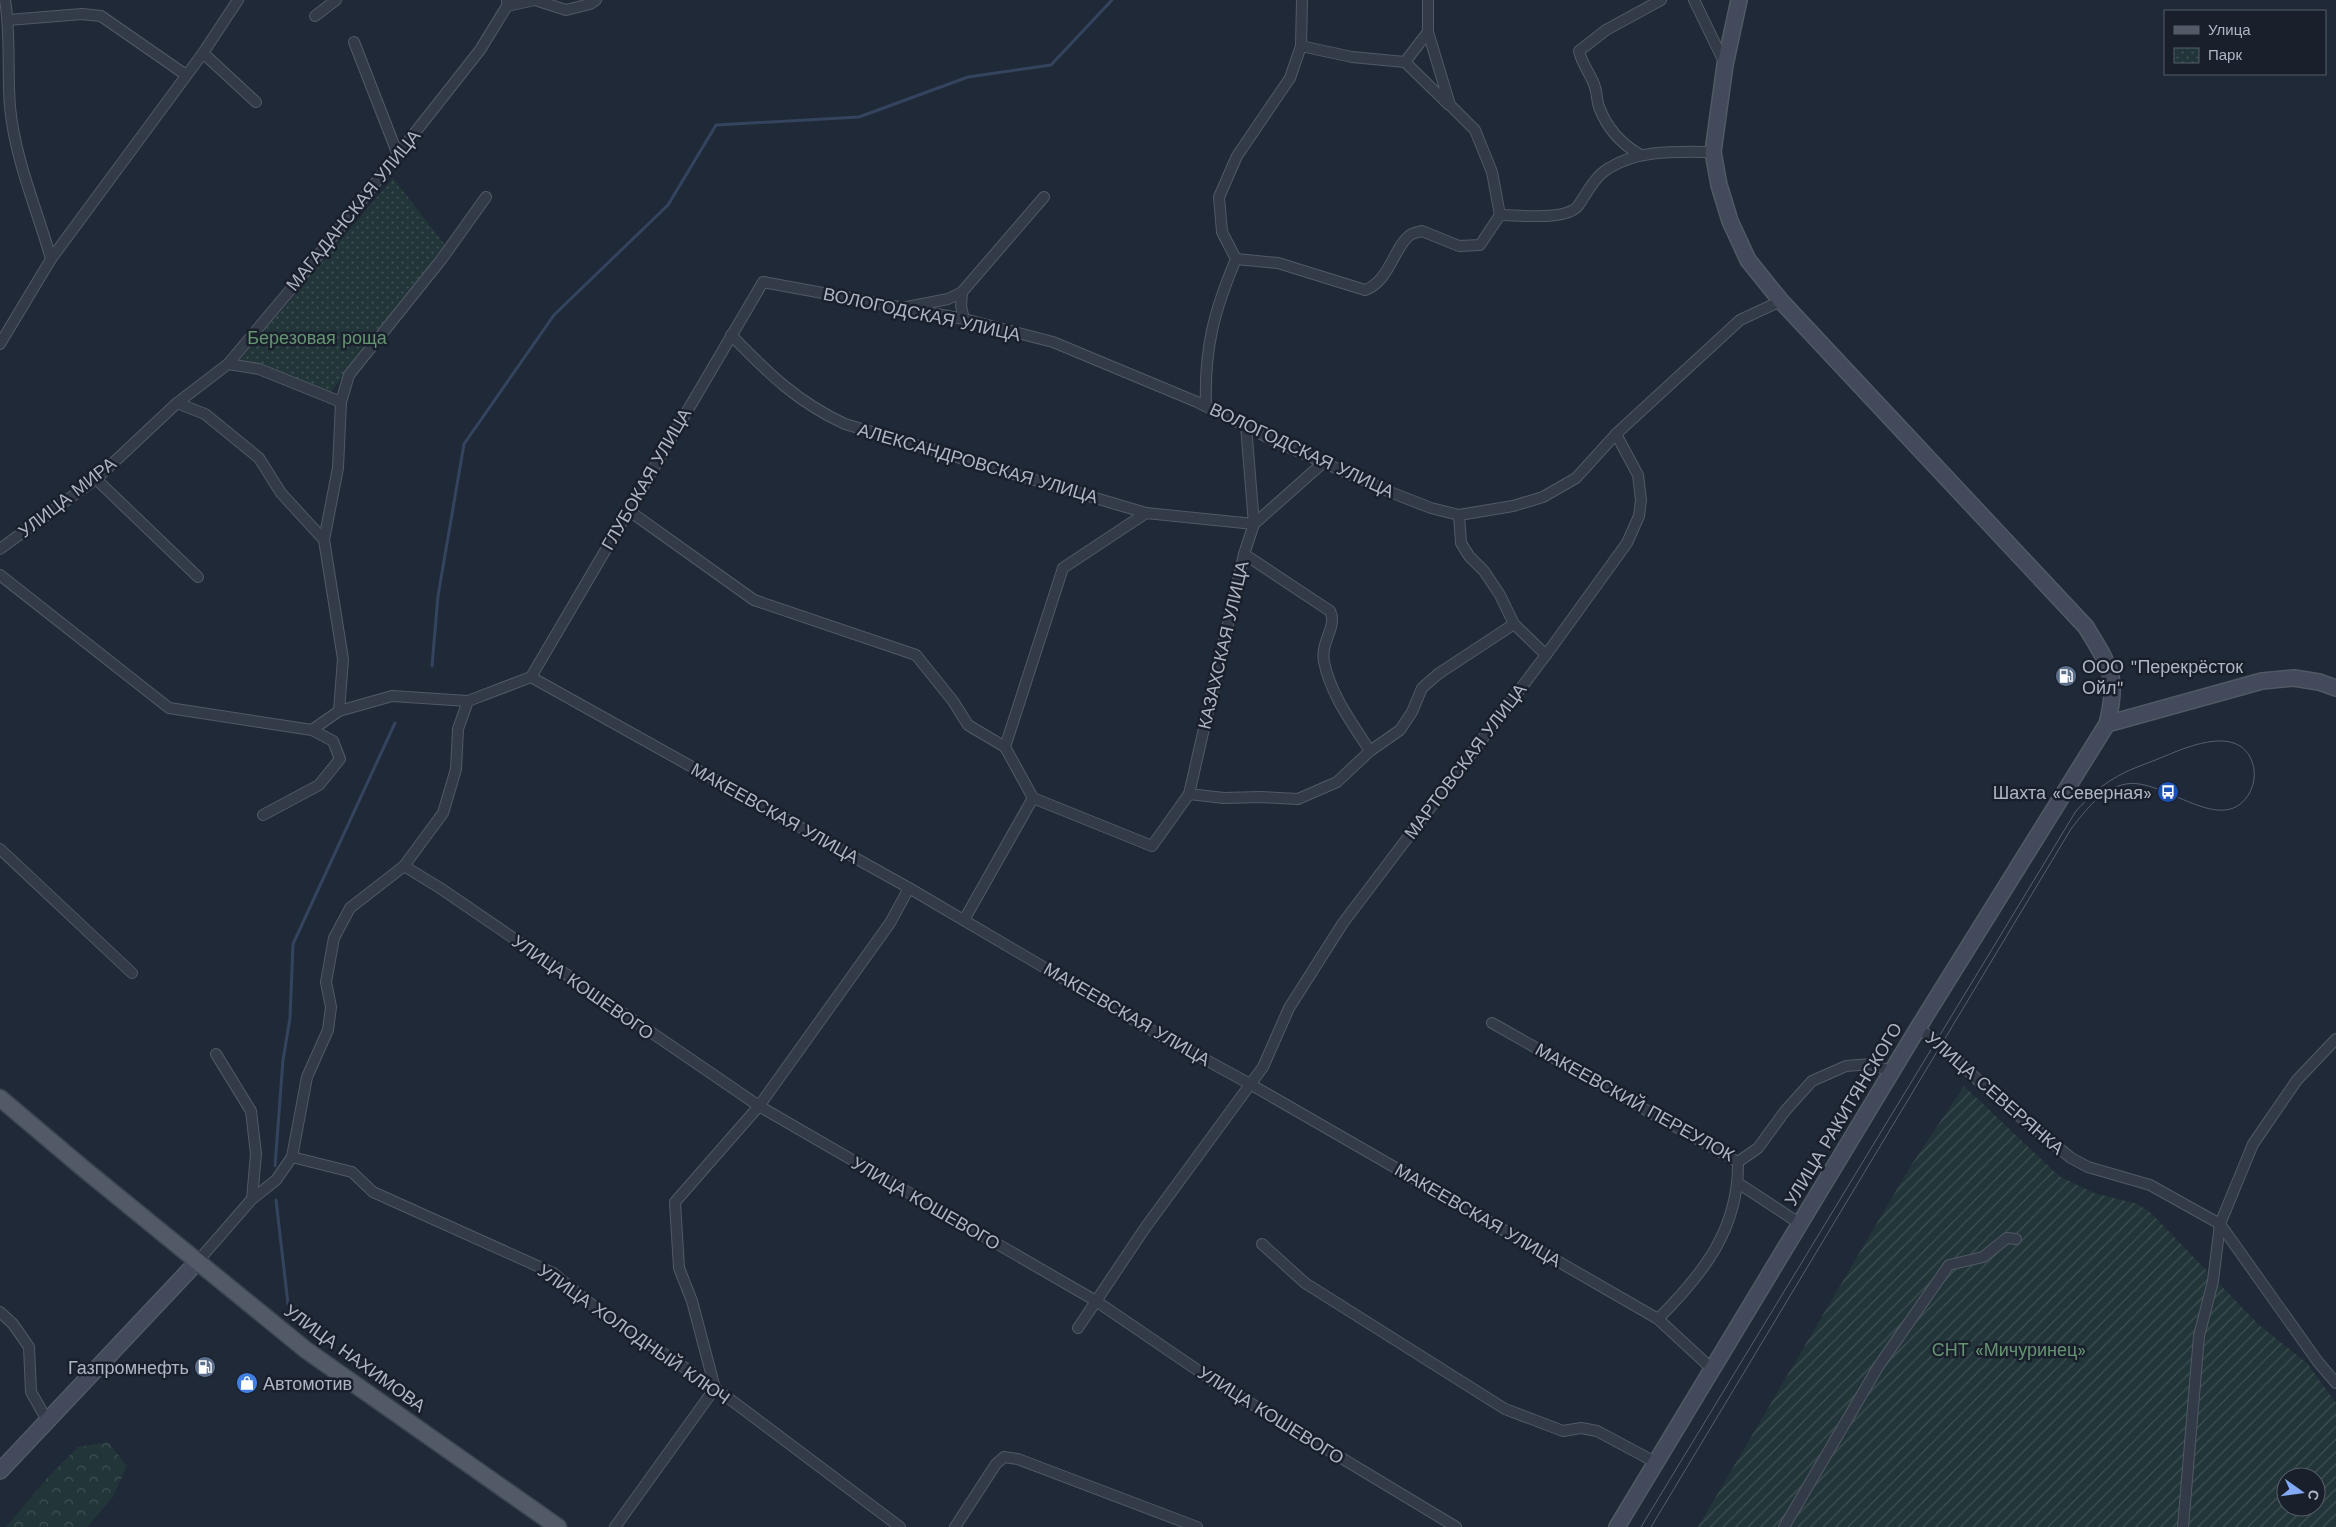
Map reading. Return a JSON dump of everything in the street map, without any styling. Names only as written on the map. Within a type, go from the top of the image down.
[{"type":"main road","points":[[1739,0],[1725,65],[1713,152],[1730,221],[1748,260],[1781,301],[2086,627],[2112,674],[2114,690],[2107,724],[2262,681],[2294,678],[2319,682],[2336,688]]},
{"type":"main road","name":"УЛИЦА РАКИТЯНСКОГО","points":[[1617,1527],[1799,1223],[2107,724]]},
{"type":"main road","name":"УЛИЦА НАХИМОВА","points":[[0,1098],[332,1370],[558,1527]]},
{"type":"main road","points":[[2,1466],[198,1261]]},
{"type":"street","points":[[5,0],[8,20],[10,108],[28,193],[52,259]]},
{"type":"street","points":[[0,344],[52,259],[203,53],[238,0]]},
{"type":"street","points":[[315,16],[336,0]]},
{"type":"street","points":[[507,3],[535,0],[566,10],[596,0]]},
{"type":"street","points":[[1206,406],[1205,373],[1210,332],[1236,259],[1222,232],[1219,197],[1237,156],[1290,78],[1301,46],[1302,0]]},
{"type":"street","points":[[1428,0],[1428,32],[1450,105]]},
{"type":"street","points":[[1639,154],[1623,145],[1615,135],[1599,107],[1595,86],[1582,65],[1579,51],[1606,30],[1662,0]]},
{"type":"street","points":[[1694,0],[1725,65]]},
{"type":"street","name":"МАГАДАНСКАЯ УЛИЦА","points":[[177,403],[228,364],[398,155],[480,50],[507,3]]},
{"type":"street","points":[[8,20],[82,14],[100,16],[186,75]]},
{"type":"street","points":[[1405,62],[1428,32]]},
{"type":"street","points":[[354,42],[398,155]]},
{"type":"street","points":[[1236,259],[1278,263],[1365,290],[1373,287],[1382,278],[1410,235],[1422,231],[1460,246],[1480,245],[1500,215],[1492,172],[1475,130],[1405,62],[1352,57],[1301,46]]},
{"type":"street","points":[[203,53],[256,102]]},
{"type":"street","points":[[1500,215],[1553,216],[1576,208],[1591,185],[1608,168],[1639,154],[1713,152]]},
{"type":"street","points":[[339,711],[343,658],[324,540],[338,468],[341,402],[349,375],[441,260],[486,197]]},
{"type":"street","points":[[901,308],[948,299],[962,292],[1044,197]]},
{"type":"street","name":"ВОЛОГОДСКАЯ УЛИЦА","points":[[763,282],[964,319],[1053,342],[1112,364],[1422,505],[1459,515],[1513,506],[1544,497],[1576,478],[1616,434],[1740,320],[1781,301]]},
{"type":"street","name":"ГЛУБОКАЯ УЛИЦА","points":[[531,676],[763,282]]},
{"type":"street","points":[[962,292],[961,306],[964,319]]},
{"type":"street","name":"АЛЕКСАНДРОВСКАЯ УЛИЦА","points":[[731,335],[779,384],[821,413],[845,424],[1146,513],[1254,524]]},
{"type":"street","points":[[228,364],[259,369],[341,402]]},
{"type":"street","points":[[177,403],[205,414],[260,458],[280,493],[324,540]]},
{"type":"street","name":"УЛИЦА МИРА","points":[[0,549],[96,478],[177,403]]},
{"type":"street","points":[[1246,426],[1254,524]]},
{"type":"street","name":"МАРТОВСКАЯ УЛИЦА","points":[[1078,1328],[1145,1228],[1210,1142],[1263,1067],[1289,1008],[1343,923],[1546,655],[1627,543],[1639,516],[1641,500],[1638,475],[1616,434]]},
{"type":"street","points":[[1254,524],[1324,462]]},
{"type":"street","points":[[96,478],[198,577]]},
{"type":"street","points":[[628,510],[754,600],[916,655],[953,701],[968,725],[1005,747],[1033,798],[964,920]]},
{"type":"street","points":[[1005,747],[1062,568],[1146,513]]},
{"type":"street","points":[[1459,515],[1461,543],[1500,595],[1514,624],[1546,655]]},
{"type":"street","name":"КАЗАХСКАЯ УЛИЦА","points":[[1033,798],[1152,846],[1189,794],[1244,554],[1254,524]]},
{"type":"street","points":[[1244,554],[1330,611],[1333,618],[1332,626],[1325,637],[1324,661],[1337,699],[1370,751]]},
{"type":"street","points":[[0,575],[169,708],[312,730],[333,741],[340,760],[319,785],[263,815]]},
{"type":"street","points":[[1189,794],[1224,798],[1298,799],[1338,782],[1370,751],[1400,730],[1412,712],[1422,688],[1438,674],[1514,624]]},
{"type":"street","points":[[312,730],[339,711],[392,696],[468,701],[531,676]]},
{"type":"street","name":"МАКЕЕВСКАЯ УЛИЦА","points":[[531,676],[909,888],[1142,1025],[1250,1084],[1658,1319],[1711,1368]]},
{"type":"street","points":[[198,1261],[252,1199],[276,1180],[292,1157],[307,1076],[328,1030],[331,1007],[326,982],[334,938],[350,908],[404,866],[443,813],[456,769],[458,730],[468,701]]},
{"type":"street","points":[[0,849],[132,973]]},
{"type":"street","name":"УЛИЦА КОШЕВОГО","points":[[404,866],[440,888],[759,1106],[1096,1301],[1212,1380],[1456,1527]]},
{"type":"street","points":[[615,1527],[715,1388],[692,1301],[679,1268],[675,1202],[759,1106],[890,923],[909,888]]},
{"type":"street","name":"МАКЕЕВСКИЙ ПЕРЕУЛОК","points":[[1492,1023],[1738,1162],[1758,1148],[1785,1111],[1812,1081],[1846,1066],[1871,1064],[1893,1072]]},
{"type":"street","name":"УЛИЦА СЕВЕРЯНКА","points":[[1918,1028],[1936,1041],[1996,1097],[2071,1158],[2088,1167],[2150,1185],[2220,1224],[2318,1362],[2336,1383]]},
{"type":"street","points":[[2183,1527],[2199,1336],[2213,1281],[2220,1224],[2253,1144],[2297,1080],[2336,1039]]},
{"type":"street","points":[[216,1054],[251,1111],[256,1154],[252,1199]]},
{"type":"street","name":"УЛИЦА ХОЛОДНЫЙ КЛЮЧ","points":[[292,1157],[352,1172],[373,1192],[553,1273],[597,1309],[715,1388],[900,1527]]},
{"type":"street","points":[[1658,1319],[1700,1274],[1725,1231],[1737,1197],[1738,1162]]},
{"type":"street","points":[[1738,1183],[1799,1223]]},
{"type":"street","points":[[1784,1527],[1878,1367],[1949,1265],[1983,1257],[2007,1238],[2016,1239]]},
{"type":"street","points":[[1262,1244],[1305,1283],[1505,1409],[1563,1431],[1582,1428],[1597,1431],[1655,1462]]},
{"type":"street","points":[[0,1312],[13,1324],[29,1347],[32,1392],[47,1420]]},
{"type":"street","points":[[955,1527],[996,1464],[1004,1458],[1018,1459],[1197,1527]]},
{"type":"green space","name":"Березовая роща","points":[[393,178],[445,245],[328,396],[239,361]]},
{"type":"green space","name":"СНТ «Мичуринец»","points":[[1964,1086],[2059,1176],[2094,1193],[2138,1204],[2152,1214],[2259,1325],[2307,1363],[2336,1403],[2336,1527],[1698,1527],[1910,1167]]},
{"type":"green space","points":[[108,1442],[127,1466],[113,1497],[87,1527],[6,1527],[47,1478],[78,1447]]},
{"type":"waterway","points":[[432,666],[438,596],[464,444],[554,315],[668,205],[716,125],[859,117],[968,77],[1051,65],[1112,0]]},
{"type":"waterway","points":[[275,1166],[283,1060],[290,1018],[293,944],[395,723]]},
{"type":"waterway","points":[[276,1200],[288,1304]]},
{"type":"tram line","points":[[1641,1527],[2076,811],[2098,789],[2118,776],[2180,750],[2207,742],[2221,741],[2233,743],[2243,749],[2251,759],[2254,767],[2254,776],[2250,792],[2239,805],[2225,810],[2209,809],[2158,789],[2141,784],[2126,784],[2117,786],[2102,795],[2088,808],[2071,829],[1651,1527]]},
{"type":"place","name":"ООО \"Перекрёсток Ойл\"","points":[[2066,676]]},
{"type":"place","name":"Шахта «Северная»","points":[[2168,792]]},
{"type":"place","name":"Газпромнефть","points":[[205,1367]]},
{"type":"place","name":"Автомотив","points":[[247,1383]]}]
